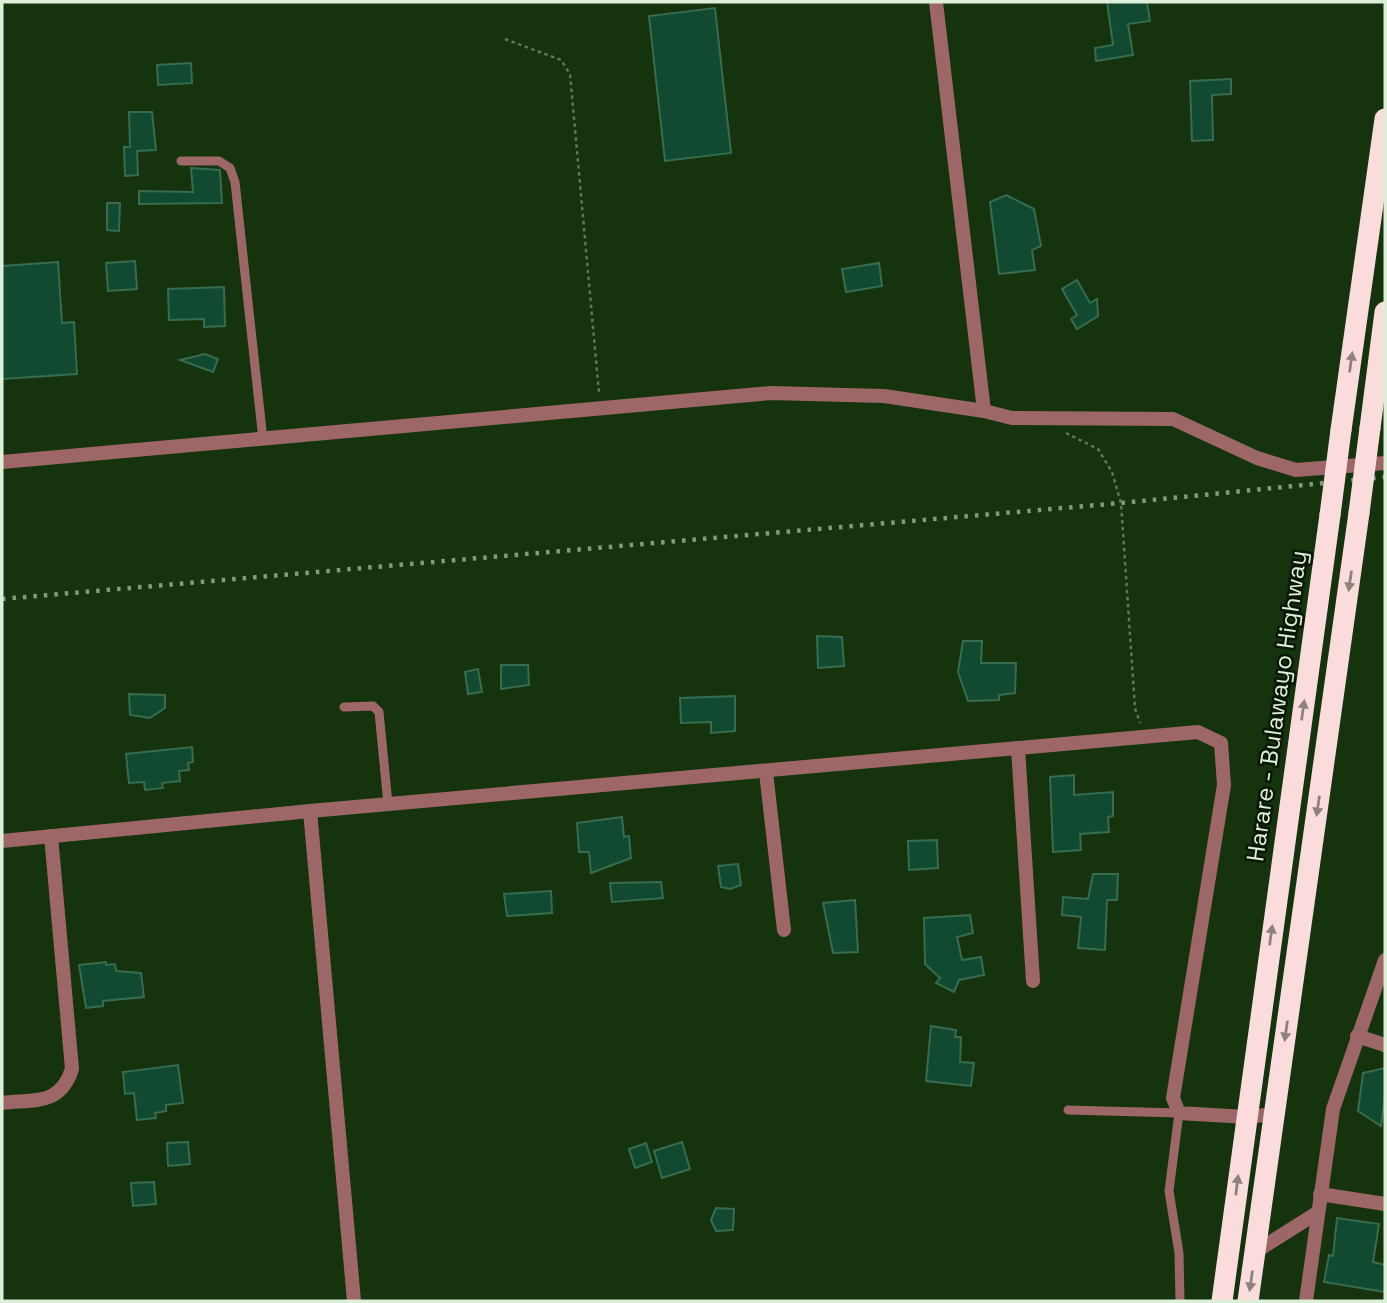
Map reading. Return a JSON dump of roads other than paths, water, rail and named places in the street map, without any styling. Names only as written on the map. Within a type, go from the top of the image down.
[{"type":"highway","name":"Harare - Bulawayo Highway","points":[[1222,1301],[1385,119]]},
{"type":"highway","points":[[1248,1301],[1385,312]]},
{"type":"street","points":[[936,2],[984,411]]},
{"type":"street","points":[[2,461],[771,393],[833,393],[884,396],[984,411],[1012,418],[1173,419],[1257,458],[1296,470],[1385,463]]},
{"type":"street","points":[[2,841],[310,811],[766,772],[867,760],[1144,736],[1206,734],[1221,743],[1224,755],[1224,785],[1173,1098],[1179,1112],[1246,1117],[1274,1114]]},
{"type":"street","points":[[1018,748],[1033,981]]},
{"type":"street","points":[[766,772],[783,929]]},
{"type":"street","points":[[310,811],[354,1301]]},
{"type":"street","points":[[2,1103],[53,1097],[66,1085],[72,1069],[51,836]]},
{"type":"street","points":[[1306,1301],[1333,1109],[1385,960]]},
{"type":"street","points":[[1357,1036],[1385,1045]]},
{"type":"street","points":[[1320,1194],[1385,1204]]},
{"type":"street","points":[[1255,1252],[1317,1213]]},
{"type":"lane","points":[[181,161],[219,161],[230,168],[235,182],[262,440]]},
{"type":"lane","points":[[344,707],[373,706],[379,712],[388,804]]},
{"type":"lane","points":[[1068,1110],[1179,1112],[1169,1191],[1179,1253],[1180,1301]]},
{"type":"railway","points":[[2,599],[1121,503],[1385,477]]}]
